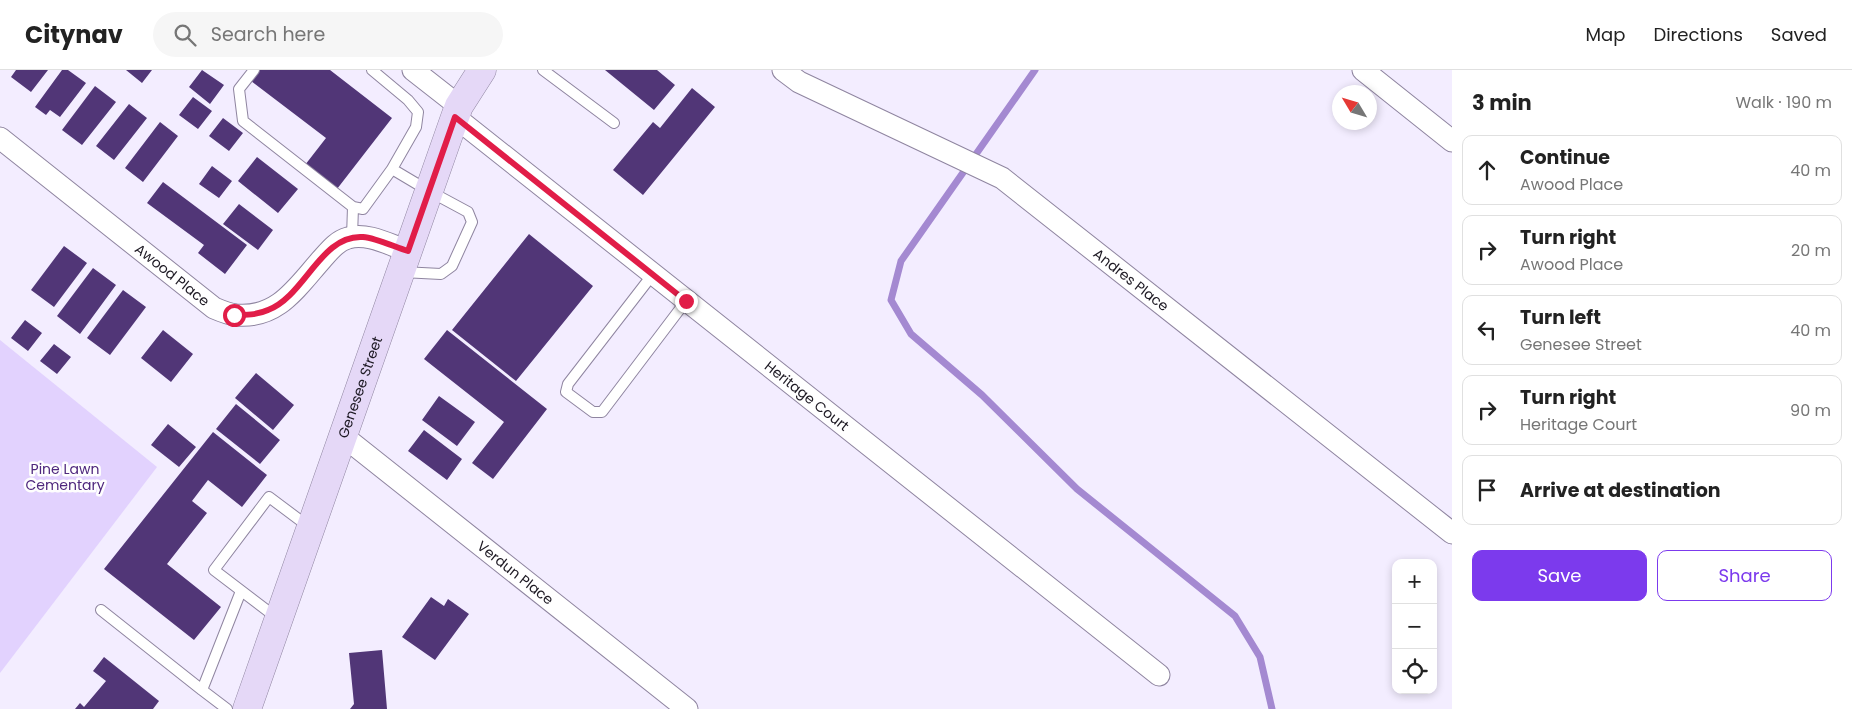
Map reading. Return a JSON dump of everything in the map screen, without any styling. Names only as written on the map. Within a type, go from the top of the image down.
[{"type":"main road","name":"Genesee Street","points":[[243,708],[278,619],[457,112],[482,70]]},
{"type":"street","name":"Heritage Court","points":[[413,70],[457,112],[686,301],[1159,675]]},
{"type":"street","name":"Andres Place","points":[[783,70],[799,82],[1002,178],[1452,532]]},
{"type":"street","points":[[1363,70],[1452,141]]},
{"type":"street","name":"Awood Place","points":[[0,138],[214,308],[234,315],[254,315],[270,310],[287,299],[334,245],[352,238]]},
{"type":"street","points":[[352,238],[364,237],[404,262]]},
{"type":"street","name":"Verdun Place","points":[[343,436],[687,709]]},
{"type":"lane","points":[[254,70],[238,89],[243,121],[353,206],[363,209],[392,168],[416,127],[418,112],[408,100],[372,70]]},
{"type":"lane","points":[[549,72],[614,123]]},
{"type":"lane","points":[[392,168],[468,212],[472,222],[452,266],[441,274],[404,262]]},
{"type":"lane","points":[[352,238],[353,206]]},
{"type":"lane","points":[[653,274],[568,384],[566,392],[593,412],[602,412],[686,301]]},
{"type":"lane","points":[[278,619],[214,570],[269,497],[310,528]]},
{"type":"lane","points":[[202,690],[241,591]]},
{"type":"lane","points":[[101,610],[202,690],[243,708]]},
{"type":"green space","name":"Pine Lawn Cementary","points":[[0,340],[157,467],[0,673]]},
{"type":"building","points":[[16,70],[48,70],[31,92],[11,77]]},
{"type":"building","points":[[62,70],[68,70],[86,83],[60,117],[50,110],[46,115],[35,107]]},
{"type":"building","points":[[126,70],[152,70],[142,83]]},
{"type":"building","points":[[202,70],[224,85],[210,104],[189,87]]},
{"type":"building","points":[[260,70],[330,70],[392,118],[337,189],[305,165],[326,138],[251,81]]},
{"type":"building","points":[[605,70],[657,70],[675,85],[654,110]]},
{"type":"building","points":[[95,86],[116,102],[82,145],[62,130]]},
{"type":"building","points":[[692,88],[715,107],[643,195],[613,170],[653,122],[660,128]]},
{"type":"building","points":[[193,97],[212,111],[198,129],[179,115]]},
{"type":"building","points":[[129,104],[147,118],[114,160],[96,146]]},
{"type":"building","points":[[223,118],[243,133],[229,151],[209,136]]},
{"type":"building","points":[[160,122],[178,136],[143,182],[125,168]]},
{"type":"building","points":[[257,157],[298,189],[278,213],[238,181]]},
{"type":"building","points":[[212,166],[232,181],[219,198],[199,184]]},
{"type":"building","points":[[163,182],[247,245],[225,274],[198,253],[204,245],[147,203]]},
{"type":"building","points":[[239,204],[273,230],[258,250],[223,224]]},
{"type":"building","points":[[529,234],[593,286],[516,381],[452,330]]},
{"type":"building","points":[[64,246],[87,263],[54,307],[31,290]]},
{"type":"building","points":[[93,268],[116,285],[80,334],[57,316]]},
{"type":"building","points":[[123,290],[146,307],[110,355],[87,338]]},
{"type":"building","points":[[25,320],[42,333],[28,351],[11,338]]},
{"type":"building","points":[[163,330],[193,354],[171,382],[141,358]]},
{"type":"building","points":[[447,330],[547,409],[493,479],[472,463],[504,422],[424,359]]},
{"type":"building","points":[[54,344],[71,357],[57,374],[40,361]]},
{"type":"building","points":[[256,373],[294,405],[273,430],[235,398]]},
{"type":"building","points":[[439,396],[475,422],[457,446],[422,420]]},
{"type":"building","points":[[236,404],[280,440],[260,464],[216,429]]},
{"type":"building","points":[[168,424],[196,447],[179,467],[151,445]]},
{"type":"building","points":[[424,430],[462,459],[447,480],[408,451]]},
{"type":"building","points":[[213,432],[267,475],[242,507],[208,480],[192,501],[207,513],[167,564],[221,607],[194,640],[104,569]]},
{"type":"building","points":[[431,597],[444,606],[448,599],[469,614],[435,660],[402,637]]},
{"type":"building","points":[[382,650],[387,709],[350,709],[354,704],[349,653]]},
{"type":"building","points":[[104,657],[159,701],[153,709],[75,709],[80,703],[84,707],[106,681],[93,671]]},
{"type":"waterway","points":[[1035,70],[901,261],[891,300],[911,334],[982,395],[1077,489],[1235,616],[1260,657],[1272,709]]},
{"type":"route","points":[[234,315],[254,315],[270,310],[287,299],[334,245],[349,238],[364,237],[408,251],[455,117],[686,301]]}]
